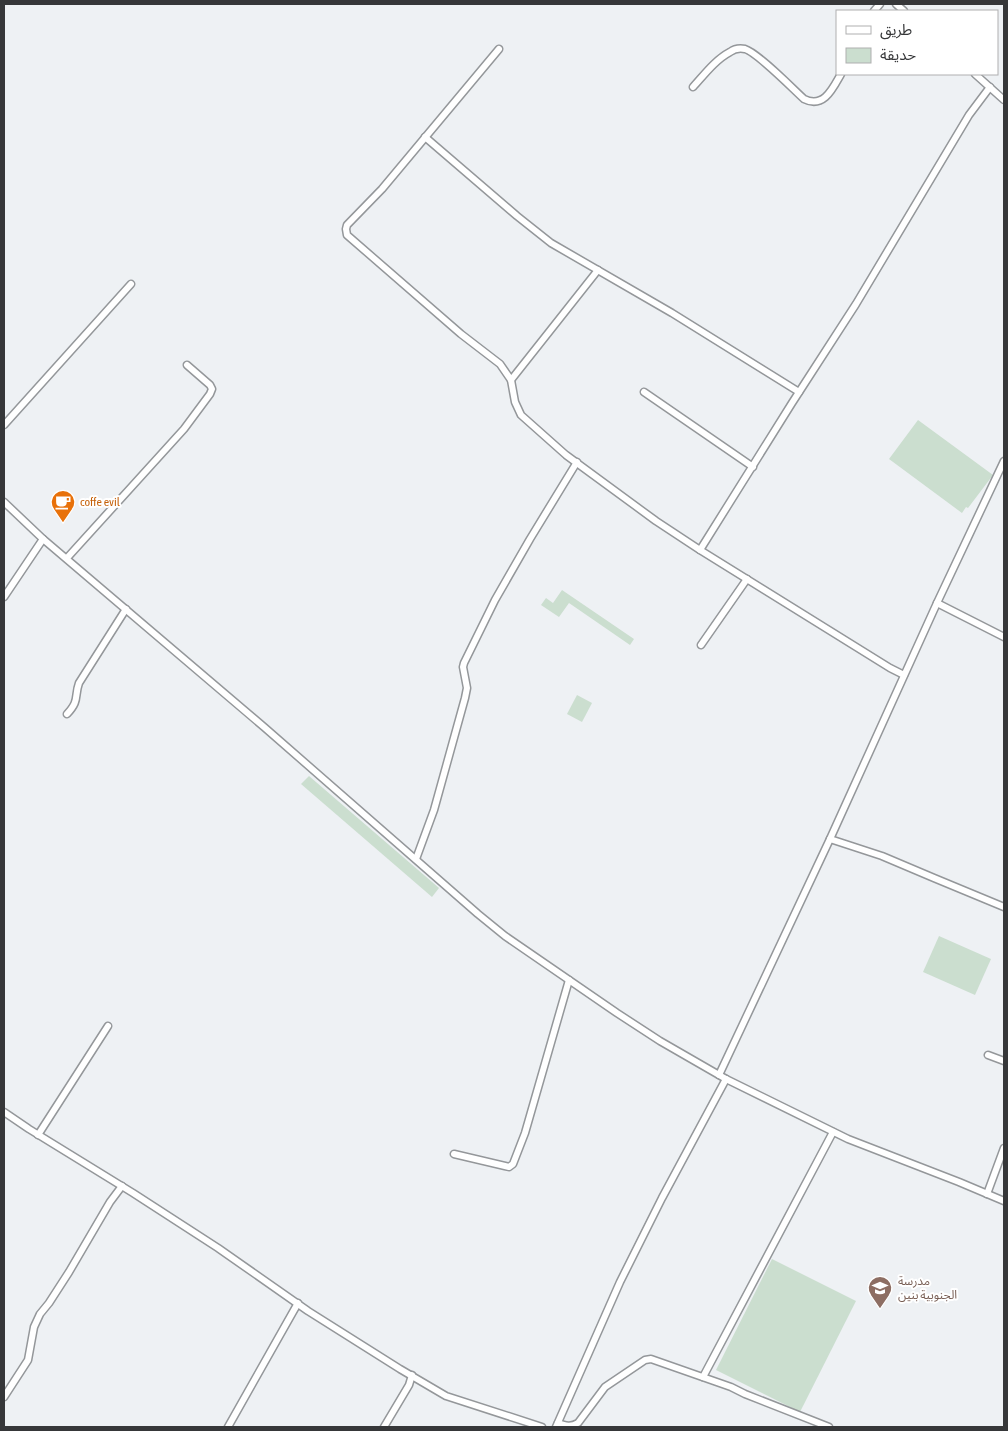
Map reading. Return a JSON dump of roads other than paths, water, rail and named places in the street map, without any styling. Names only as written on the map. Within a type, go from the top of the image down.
[{"type":"street","points":[[499,49],[382,188],[347,225],[346,233],[461,334],[500,364],[511,380],[515,402],[521,415],[577,462],[656,521],[700,550],[904,675]]},
{"type":"street","points":[[693,87],[718,60],[731,51],[739,49],[746,49],[762,60],[804,99],[811,103],[825,98],[840,75]]},
{"type":"street","points":[[976,75],[1003,97]]},
{"type":"street","points":[[700,550],[856,304],[969,115],[990,87]]},
{"type":"street","points":[[425,137],[516,216],[551,243],[672,313],[799,392]]},
{"type":"street","points":[[511,380],[598,270]]},
{"type":"street","points":[[4,425],[131,284]]},
{"type":"street","points":[[66,558],[184,429],[210,394],[212,388],[210,385],[187,365]]},
{"type":"street","points":[[644,392],[752,467]]},
{"type":"street","points":[[719,1075],[1004,461]]},
{"type":"street","points":[[416,859],[434,810],[465,698],[467,688],[464,663],[495,600],[577,462]]},
{"type":"street","points":[[4,502],[44,539],[478,914],[506,936],[660,1041],[726,1079],[833,1132],[1004,1201]]},
{"type":"street","points":[[4,597],[44,539]]},
{"type":"street","points":[[701,645],[747,579]]},
{"type":"street","points":[[937,603],[1004,637]]},
{"type":"street","points":[[67,714],[76,702],[79,683],[126,609]]},
{"type":"street","points":[[830,839],[882,856],[1004,907]]},
{"type":"street","points":[[454,1154],[505,1166],[513,1164],[525,1133],[569,980]]},
{"type":"street","points":[[38,1134],[108,1026]]},
{"type":"street","points":[[988,1054],[1004,1061]]},
{"type":"street","points":[[726,1079],[662,1198],[620,1282],[557,1425],[573,1426],[578,1423],[605,1387],[645,1360],[651,1359],[730,1387],[829,1427]]},
{"type":"street","points":[[4,1112],[218,1248],[298,1303],[400,1369],[446,1396],[542,1427]]},
{"type":"street","points":[[703,1377],[833,1132]]},
{"type":"street","points":[[987,1194],[1004,1148]]},
{"type":"street","points":[[4,1397],[28,1360],[34,1327],[40,1314],[69,1272],[110,1202],[122,1186]]},
{"type":"street","points":[[228,1427],[298,1303]]},
{"type":"street","points":[[384,1427],[412,1375]]},
{"type":"place","name":"coffe evil","points":[[63,523]]},
{"type":"place","name":"مدرسة الجنوبية بنين","points":[[880,1309]]}]
